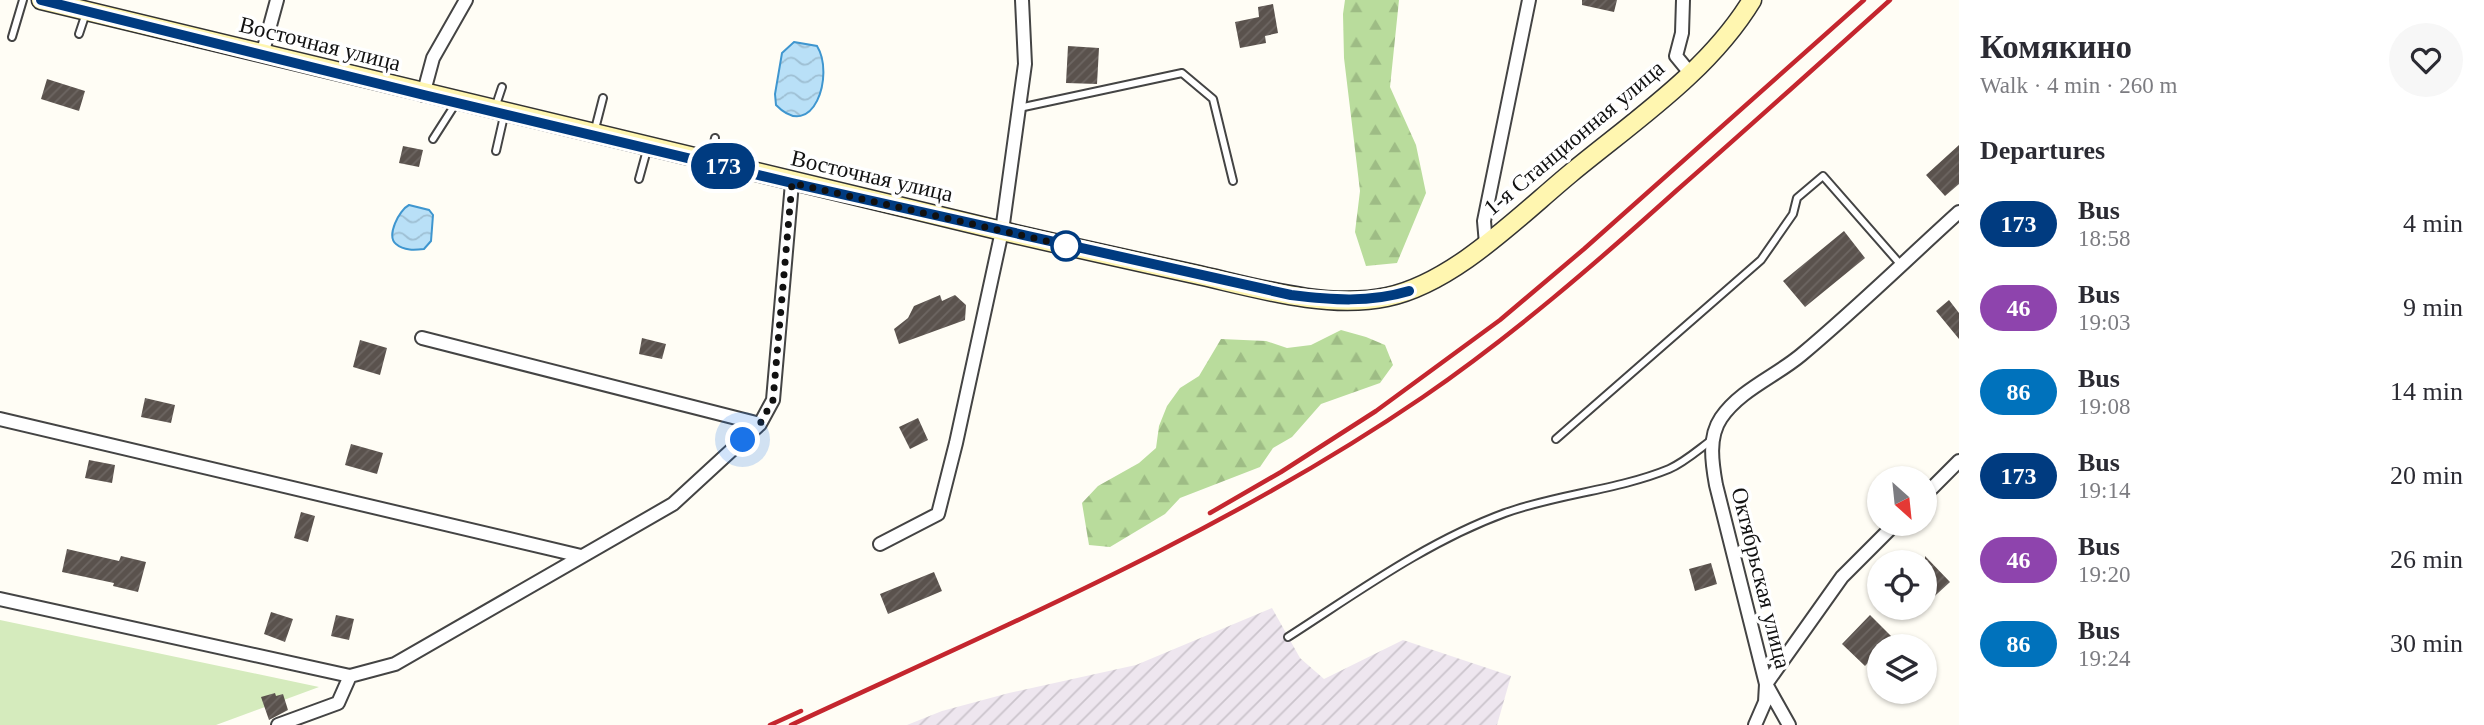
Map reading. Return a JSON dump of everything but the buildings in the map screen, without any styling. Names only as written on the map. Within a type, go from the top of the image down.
[{"type":"main road","name":"Восточная улица","points":[[41,0],[792,183],[1291,295],[1358,300],[1384,298],[1409,291]]},
{"type":"main road","name":"1-я Станционная улица","points":[[1409,291],[1486,244],[1690,73],[1726,36],[1752,0]]},
{"type":"street","points":[[262,55],[276,0]]},
{"type":"street","points":[[424,95],[433,58],[466,0]]},
{"type":"street","points":[[880,544],[938,514],[1002,231],[1025,64],[1023,0]]},
{"type":"street","points":[[1486,244],[1484,221],[1528,0]]},
{"type":"street","points":[[1683,0],[1682,33],[1676,57],[1690,73]]},
{"type":"street","points":[[0,599],[350,676],[395,664],[673,504],[760,424],[773,400],[792,183]]},
{"type":"street","points":[[1713,438],[1721,417],[1734,404],[1797,359],[1959,212]]},
{"type":"street","points":[[422,338],[760,424]]},
{"type":"street","points":[[0,419],[581,556]]},
{"type":"street","name":"Октябрьская улица","points":[[1713,438],[1713,467],[1718,499],[1766,684],[1765,702],[1755,725]]},
{"type":"street","points":[[1937,483],[1959,461]]},
{"type":"street","points":[[1789,725],[1766,684],[1842,577],[1883,536]]},
{"type":"street","points":[[278,725],[338,703],[350,676]]},
{"type":"lane","points":[[12,37],[23,0]]},
{"type":"lane","points":[[79,34],[86,11]]},
{"type":"lane","points":[[1019,107],[1182,73],[1213,99],[1233,181]]},
{"type":"lane","points":[[496,151],[502,87]]},
{"type":"lane","points":[[593,135],[603,98]]},
{"type":"lane","points":[[433,139],[456,103]]},
{"type":"lane","points":[[710,163],[715,138]]},
{"type":"lane","points":[[639,179],[648,149]]},
{"type":"lane","points":[[1556,439],[1761,260],[1793,214],[1797,198],[1823,176],[1901,265]]},
{"type":"lane","points":[[1288,637],[1425,549],[1458,532],[1530,505],[1670,468],[1694,454],[1713,438]]},
{"type":"shaded area","points":[[1272,608],[1300,658],[1324,679],[1403,640],[1511,676],[1497,725],[907,725],[942,711],[1009,693],[1136,665]]},
{"type":"green space","points":[[1345,0],[1399,0],[1390,87],[1416,145],[1426,193],[1397,263],[1366,266],[1355,232],[1360,191],[1344,58]]},
{"type":"green space","points":[[1341,330],[1385,345],[1393,365],[1380,383],[1321,404],[1292,437],[1273,448],[1260,467],[1180,498],[1165,514],[1110,547],[1089,545],[1082,503],[1098,486],[1139,463],[1156,448],[1159,426],[1167,406],[1180,388],[1199,376],[1221,339],[1266,341],[1287,348],[1311,345]]},
{"type":"green space","points":[[0,620],[319,687],[216,725],[0,725]]},
{"type":"water","points":[[794,42],[817,46],[822,58],[822,87],[817,101],[810,111],[801,116],[789,115],[776,105],[775,94],[782,53]]},
{"type":"water","points":[[409,205],[429,210],[433,215],[431,241],[424,249],[406,249],[393,240],[395,223]]},
{"type":"railway","points":[[1210,513],[1281,472],[1376,411],[1500,320],[1584,249],[1864,0]]},
{"type":"railway","points":[[791,725],[1034,613],[1194,533],[1272,491],[1423,397],[1489,349],[1584,272],[1890,0]]},
{"type":"railway","points":[[770,725],[801,711]]},
{"type":"bus line","name":"173","points":[[41,0],[792,183],[1291,295],[1358,300],[1384,298],[1409,291]]},
{"type":"route","points":[[743,440],[760,424],[773,400],[792,183],[1073,247],[1066,246]]}]
